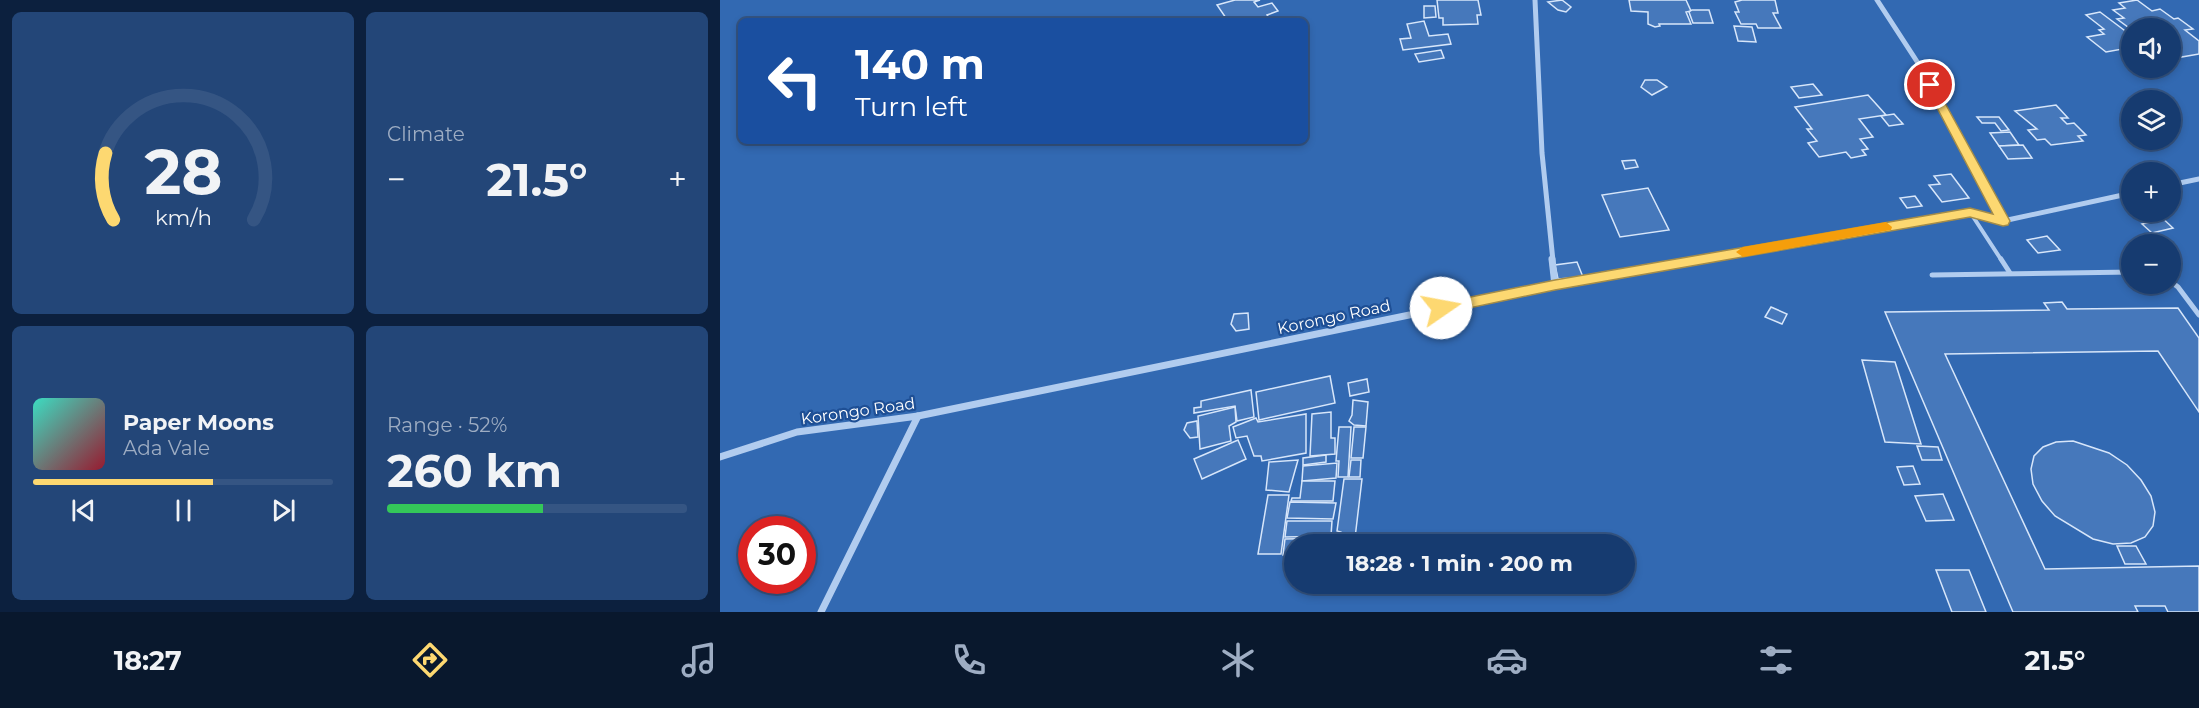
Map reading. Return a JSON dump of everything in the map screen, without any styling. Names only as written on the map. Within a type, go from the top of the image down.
[{"type":"street","points":[[1535,0],[1542,153],[1555,285]]},
{"type":"street","points":[[1877,0],[1896,26],[1919,65],[2003,221]]},
{"type":"street","points":[[2181,183],[2199,179]]},
{"type":"street","name":"Korongo Road","points":[[720,457],[797,432],[918,417],[1555,285],[1970,212],[2003,221],[2121,196]]},
{"type":"street","points":[[821,612],[918,417]]},
{"type":"lane","points":[[1970,212],[2010,273]]},
{"type":"lane","points":[[1932,275],[2121,272]]},
{"type":"lane","points":[[2181,291],[2199,315]]},
{"type":"shaded area","points":[[720,0],[2199,0],[2199,612],[720,612]]},
{"type":"building","points":[[1235,0],[1260,0],[1254,2],[1258,7],[1272,3],[1278,11],[1267,15],[1269,18],[1226,18],[1217,5]]},
{"type":"building","points":[[1437,0],[1478,0],[1481,15],[1477,15],[1478,24],[1443,25],[1443,18],[1439,18]]},
{"type":"building","points":[[1562,0],[1571,7],[1566,12],[1558,10],[1548,2]]},
{"type":"building","points":[[1629,0],[1686,0],[1691,11],[1686,12],[1691,24],[1659,24],[1660,26],[1655,27],[1648,24],[1648,12],[1631,11]]},
{"type":"building","points":[[1775,0],[1778,13],[1773,13],[1781,28],[1758,28],[1756,24],[1741,24],[1735,12],[1739,12],[1735,2]]},
{"type":"building","points":[[2137,0],[2152,11],[2160,9],[2173,18],[2124,18],[2113,10],[2125,8],[2119,3]]},
{"type":"building","points":[[1424,6],[1435,6],[1436,17],[1424,18]]},
{"type":"building","points":[[1709,10],[1713,23],[1693,23],[1689,12]]},
{"type":"building","points":[[2100,12],[2121,28],[2121,49],[2106,52],[2087,37],[2104,34],[2099,30],[2104,29],[2086,15]]},
{"type":"building","points":[[2181,20],[2193,29],[2185,30],[2199,41],[2199,54],[2181,57]]},
{"type":"building","points":[[1424,21],[1429,36],[1448,34],[1451,44],[1403,50],[1400,39],[1411,38],[1407,24]]},
{"type":"building","points":[[1734,26],[1752,27],[1756,42],[1738,41]]},
{"type":"building","points":[[1441,50],[1444,58],[1419,62],[1415,54]]},
{"type":"building","points":[[1645,80],[1657,80],[1667,87],[1652,95],[1641,87]]},
{"type":"building","points":[[1813,84],[1822,95],[1799,98],[1791,87]]},
{"type":"building","points":[[1868,95],[1886,115],[1859,119],[1873,137],[1860,139],[1868,149],[1862,150],[1866,155],[1851,158],[1846,152],[1819,157],[1808,143],[1817,141],[1807,129],[1812,129],[1795,107]]},
{"type":"building","points":[[2056,105],[2068,118],[2061,118],[2067,124],[2074,123],[2086,135],[2078,136],[2083,141],[2051,145],[2045,139],[2037,140],[2028,130],[2037,129],[2015,111]]},
{"type":"building","points":[[1894,114],[1903,124],[1889,126],[1881,116]]},
{"type":"building","points":[[1977,117],[1999,117],[2009,130],[2001,131],[1995,123],[1982,123]]},
{"type":"building","points":[[2010,132],[2019,145],[1999,146],[1990,133]]},
{"type":"building","points":[[2023,145],[2032,158],[2008,159],[1999,146]]},
{"type":"building","points":[[1635,160],[1638,167],[1625,169],[1622,161]]},
{"type":"building","points":[[1951,174],[1969,198],[1942,202],[1929,185],[1940,184],[1934,176]]},
{"type":"building","points":[[1648,188],[1669,230],[1620,237],[1602,195]]},
{"type":"building","points":[[1915,196],[1922,206],[1907,208],[1900,198]]},
{"type":"building","points":[[2167,222],[2173,228],[2152,233],[2142,224]]},
{"type":"building","points":[[2047,236],[2060,250],[2038,253],[2027,240]]},
{"type":"building","points":[[1577,262],[1583,277],[1558,279],[1555,265]]},
{"type":"building","points":[[2062,302],[2067,309],[2178,308],[2199,338],[2199,412],[2158,351],[1945,354],[2045,569],[2199,566],[2199,612],[2168,612],[2165,606],[2135,606],[2138,612],[2013,612],[1885,312],[2049,310],[2044,303]]},
{"type":"building","points":[[1771,307],[1787,314],[1782,324],[1765,317]]},
{"type":"building","points":[[1248,313],[1249,329],[1236,331],[1231,324],[1234,314]]},
{"type":"building","points":[[1862,360],[1895,362],[1921,444],[1885,442]]},
{"type":"building","points":[[1330,376],[1335,403],[1259,420],[1256,392]]},
{"type":"building","points":[[1367,379],[1369,392],[1350,396],[1348,383]]},
{"type":"building","points":[[1251,390],[1254,417],[1237,421],[1235,406],[1194,413],[1194,408],[1201,407],[1201,401]]},
{"type":"building","points":[[1353,400],[1368,402],[1366,426],[1354,425],[1349,421],[1352,415]]},
{"type":"building","points":[[1235,407],[1236,422],[1229,426],[1231,441],[1200,449],[1198,416]]},
{"type":"building","points":[[1331,412],[1331,438],[1335,438],[1335,454],[1310,456],[1312,414]]},
{"type":"building","points":[[1306,414],[1306,453],[1262,461],[1261,456],[1254,456],[1247,436],[1236,438],[1233,427],[1256,418],[1258,422]]},
{"type":"building","points":[[1197,421],[1198,437],[1190,438],[1184,430],[1187,423]]},
{"type":"building","points":[[1339,427],[1351,427],[1348,477],[1338,477],[1339,461],[1336,461]]},
{"type":"building","points":[[1354,427],[1366,427],[1363,458],[1351,458]]},
{"type":"building","points":[[1238,440],[1246,459],[1202,479],[1194,459]]},
{"type":"building","points":[[2073,441],[2109,453],[2127,465],[2141,480],[2151,496],[2155,512],[2153,526],[2145,537],[2131,543],[2113,544],[2093,539],[2055,516],[2042,501],[2033,484],[2031,469],[2034,456],[2043,447],[2056,442]]},
{"type":"building","points":[[1917,446],[1938,447],[1942,460],[1922,460]]},
{"type":"building","points":[[1326,455],[1326,462],[1303,465],[1303,458]]},
{"type":"building","points":[[1298,460],[1289,492],[1266,490],[1269,462]]},
{"type":"building","points":[[1351,460],[1361,460],[1360,477],[1349,477]]},
{"type":"building","points":[[1337,463],[1336,478],[1302,481],[1303,466]]},
{"type":"building","points":[[1913,466],[1920,484],[1904,485],[1897,467]]},
{"type":"building","points":[[1344,479],[1362,479],[1355,534],[1341,534],[1337,531]]},
{"type":"building","points":[[1302,481],[1335,481],[1333,501],[1291,501],[1292,498],[1300,498]]},
{"type":"building","points":[[1943,494],[1954,520],[1926,521],[1915,496]]},
{"type":"building","points":[[1268,495],[1289,495],[1281,554],[1258,554]]},
{"type":"building","points":[[1290,502],[1336,503],[1333,519],[1287,518]]},
{"type":"building","points":[[1287,521],[1332,521],[1331,534],[1285,534]]},
{"type":"building","points":[[2117,546],[2136,546],[2146,564],[2125,564]]},
{"type":"building","points":[[1936,570],[1969,570],[1986,612],[1952,612]]},
{"type":"slow traffic","points":[[1743,252],[1886,227]]},
{"type":"route","points":[[1441,308],[1555,285],[1970,212],[2003,221],[1930,85]]}]
